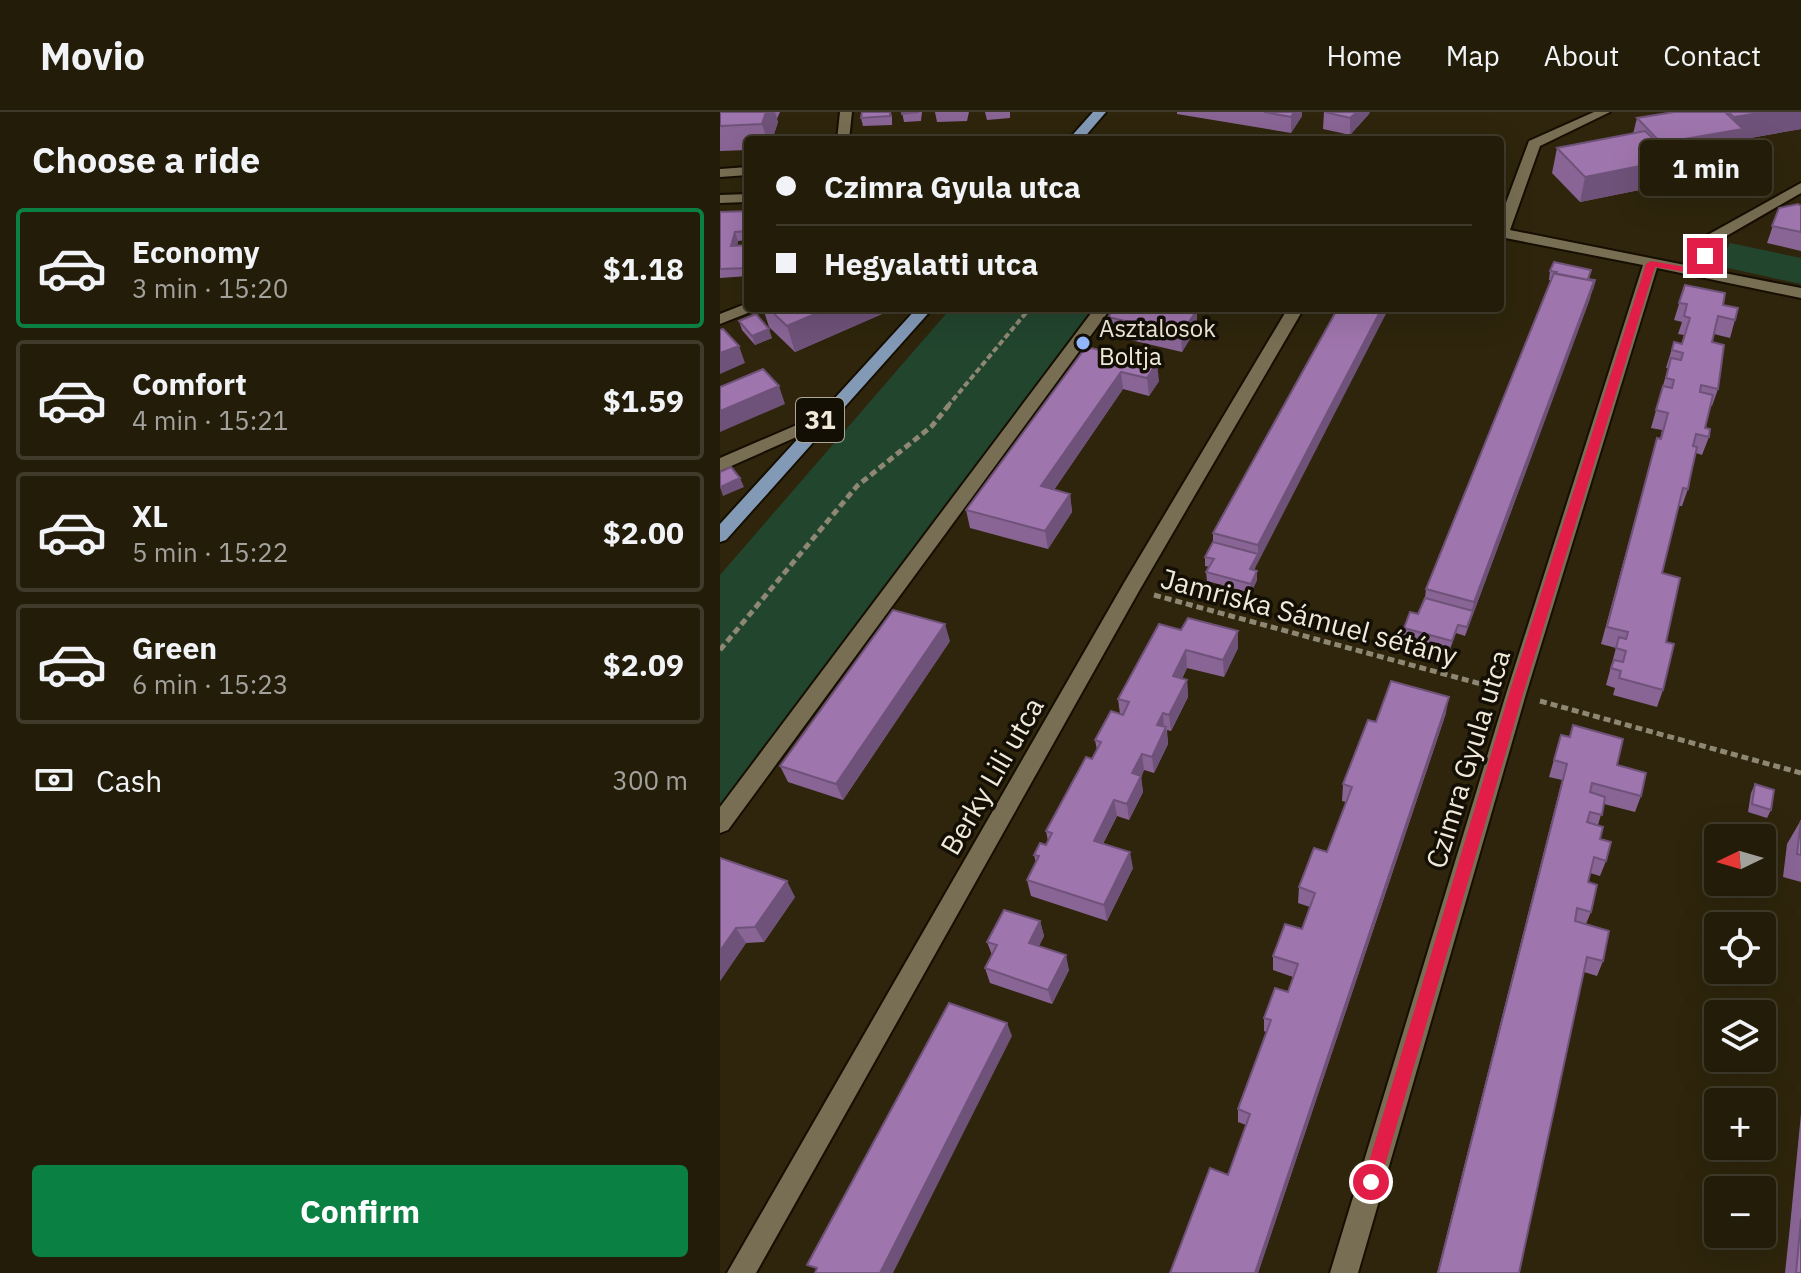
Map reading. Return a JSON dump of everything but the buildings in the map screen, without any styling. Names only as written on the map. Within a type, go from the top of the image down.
[{"type":"main road","points":[[1079,136],[1100,112]]},
{"type":"main road","name":"31","points":[[720,536],[921,312]]},
{"type":"street","points":[[1504,225],[1534,144],[1604,112]]},
{"type":"street","points":[[1701,273],[1709,240],[1801,187]]},
{"type":"street","points":[[1504,234],[1801,293]]},
{"type":"street","name":"Czimra Gyula utca","points":[[1344,1273],[1516,694],[1651,264]]},
{"type":"street","points":[[720,319],[744,310]]},
{"type":"street","points":[[720,824],[1100,312]]},
{"type":"street","name":"Berky Lili utca","points":[[741,1273],[1131,588],[1294,312]]},
{"type":"street","points":[[720,465],[822,419]]},
{"type":"lane","points":[[843,136],[846,112]]},
{"type":"lane","points":[[720,173],[744,171]]},
{"type":"lane","points":[[720,199],[744,198]]},
{"type":"path","points":[[720,650],[857,486],[932,426],[1027,312]]},
{"type":"path","name":"Jamriska Sámuel sétány","points":[[1131,588],[1801,773]]},
{"type":"green space","points":[[1730,243],[1801,258],[1801,284],[1719,266]]},
{"type":"green space","points":[[948,312],[1100,312],[720,824],[720,575]]},
{"type":"place","name":"Asztalosok Boltja","points":[[1083,343]]},
{"type":"route","points":[[1371,1182],[1516,694],[1651,264],[1701,273],[1705,256]]}]
